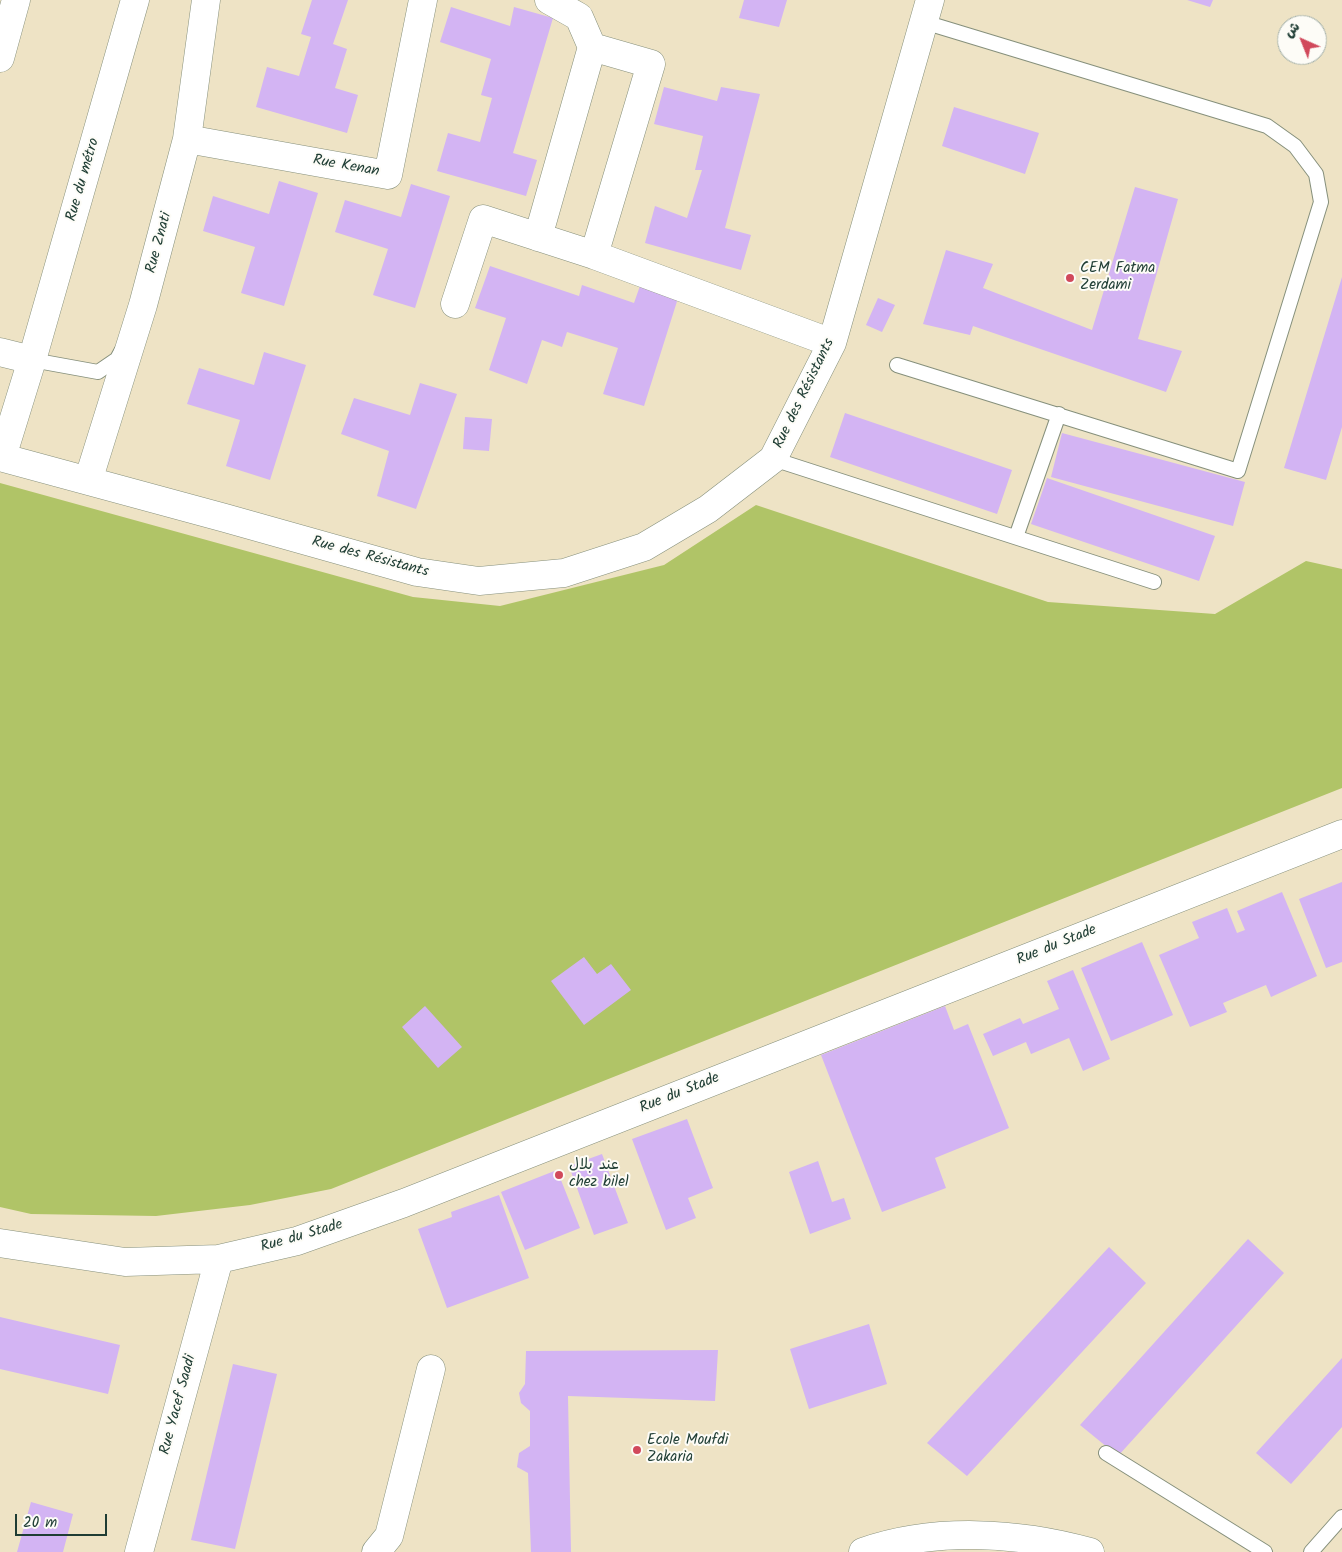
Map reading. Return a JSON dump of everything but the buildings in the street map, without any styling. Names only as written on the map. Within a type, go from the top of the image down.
[{"type":"street","points":[[0,58],[16,0]]},
{"type":"street","name":"Rue du métro","points":[[1,457],[32,360],[135,0]]},
{"type":"street","name":"Rue Znati","points":[[88,481],[153,267],[187,139],[206,0]]},
{"type":"street","name":"Rue Kenan","points":[[187,139],[388,174],[423,0]]},
{"type":"street","points":[[538,237],[592,47],[579,17],[549,0]]},
{"type":"street","name":"Rue des Résistants","points":[[1,457],[416,572],[479,581],[564,573],[644,547],[708,509],[773,459],[832,343],[927,11]]},
{"type":"street","points":[[592,47],[651,64],[594,255]]},
{"type":"street","points":[[454,304],[483,220],[594,255],[832,343]]},
{"type":"street","points":[[0,352],[32,360]]},
{"type":"street","name":"Rue du Stade","points":[[0,1243],[125,1262],[219,1258],[297,1241],[404,1203],[1342,834]]},
{"type":"street","name":"Rue Yacef Saadi","points":[[139,1552],[219,1258]]},
{"type":"street","points":[[376,1552],[389,1536],[431,1369]]},
{"type":"street","points":[[863,1552],[879,1546],[943,1535],[998,1536],[1068,1546],[1090,1552]]},
{"type":"lane","points":[[896,365],[1238,471],[1320,202],[1316,174],[1296,146],[1267,126],[927,11]]},
{"type":"lane","points":[[32,360],[98,372],[117,359],[135,326]]},
{"type":"lane","points":[[1016,537],[1059,414]]},
{"type":"lane","points":[[773,459],[1154,582]]},
{"type":"lane","points":[[1106,1453],[1265,1552]]},
{"type":"lane","points":[[1311,1552],[1342,1517]]},
{"type":"green space","points":[[0,483],[413,597],[500,606],[664,565],[756,505],[1048,602],[1215,614],[1306,561],[1342,569],[1342,788],[331,1189],[250,1205],[156,1216],[31,1214],[0,1207]]},
{"type":"place","name":"CEM Fatma Zerdami","points":[[1070,278]]},
{"type":"place","name":"عند بلال chez bilel","points":[[559,1175]]},
{"type":"place","name":"Ecole Moufdi Zakaria","points":[[637,1450]]}]
